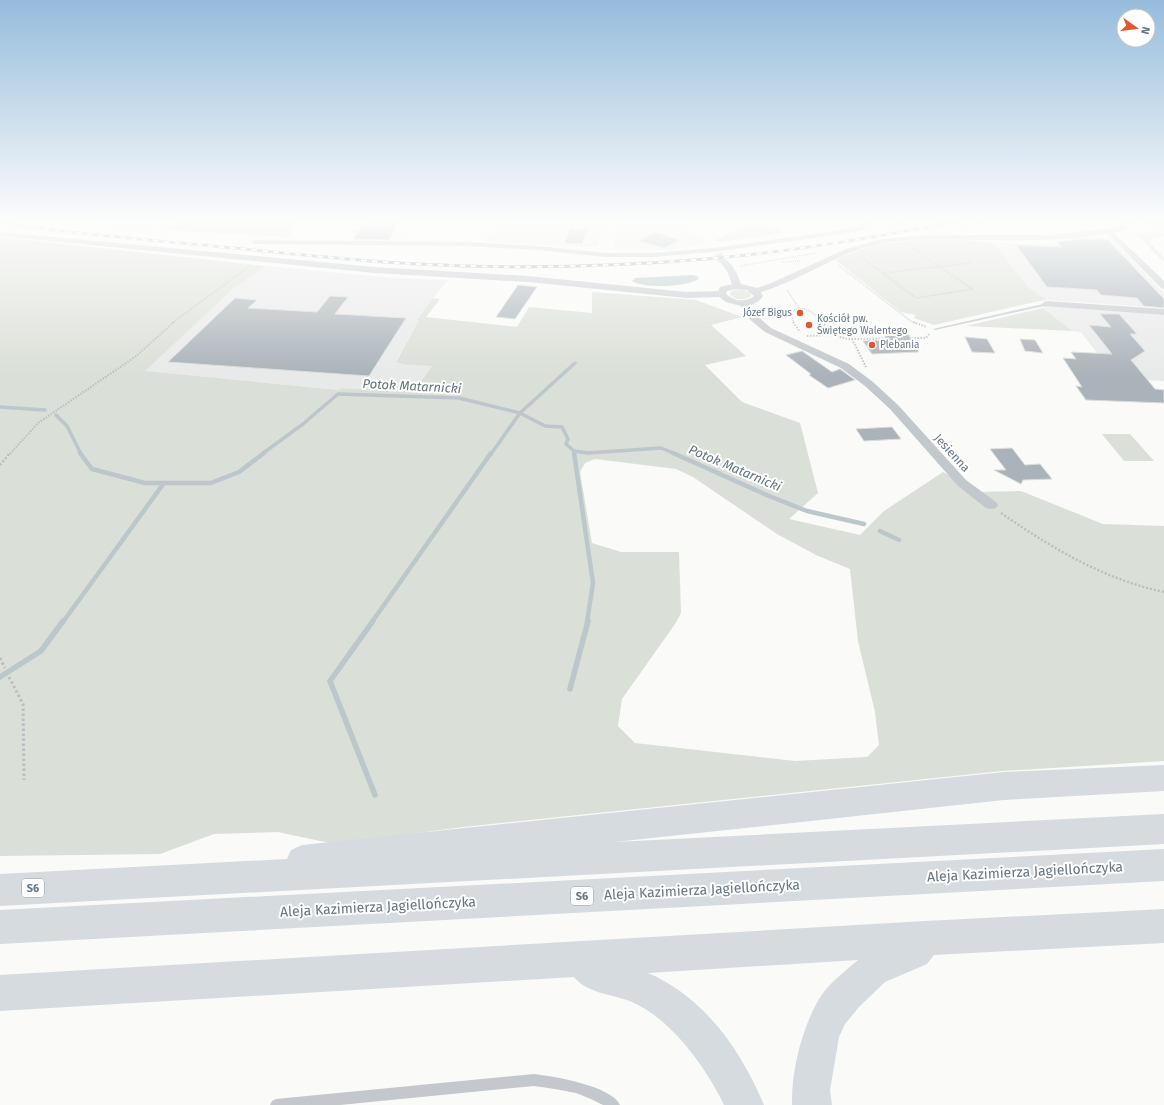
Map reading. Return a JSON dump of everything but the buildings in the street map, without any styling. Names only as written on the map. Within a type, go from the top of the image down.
[{"type":"highway","points":[[66,886],[1004,786],[1164,778]]},
{"type":"highway","name":"S6","points":[[0,890],[1164,829]]},
{"type":"highway","name":"Aleja Kazimierza Jagiellończyka","points":[[0,927],[1164,865]]},
{"type":"highway","points":[[0,993],[925,938],[1164,926]]},
{"type":"highway","points":[[812,1105],[811,1090],[821,1036],[832,1011],[846,994],[873,970],[915,952],[925,938]]},
{"type":"highway","points":[[581,959],[594,972],[639,986],[657,997],[690,1022],[713,1050],[734,1082],[744,1105]]},
{"type":"street","points":[[402,272],[528,279],[686,295],[721,294],[726,299],[744,303],[758,299],[759,296],[756,291]]},
{"type":"street","points":[[732,272],[737,286]]},
{"type":"street","points":[[721,294],[723,289],[737,286],[756,291],[783,282],[804,272]]},
{"type":"street","points":[[1150,272],[1164,286]]},
{"type":"street","name":"Jesienna","points":[[744,303],[751,316],[768,330],[830,358],[860,377],[894,407],[962,483],[991,506]]},
{"type":"street","points":[[1047,304],[1164,312]]},
{"type":"lane","points":[[935,329],[1047,304]]},
{"type":"lane","points":[[276,1105],[534,1080],[564,1083],[591,1092],[614,1105]]},
{"type":"path","points":[[0,465],[38,423],[134,357],[166,328],[242,272]]},
{"type":"path","points":[[831,335],[827,327],[810,310],[799,308],[790,312],[792,321],[803,336],[831,335],[852,339],[926,338],[935,329],[912,322],[847,272]]},
{"type":"path","points":[[882,273],[894,272]]},
{"type":"path","points":[[882,273],[916,298],[973,289],[947,272]]},
{"type":"path","points":[[788,291],[802,313]]},
{"type":"path","points":[[776,308],[794,310]]},
{"type":"path","points":[[821,327],[827,327]]},
{"type":"path","points":[[852,339],[870,375],[860,377]]},
{"type":"path","points":[[991,506],[1017,524],[1066,553],[1108,575],[1123,581],[1164,592]]},
{"type":"path","points":[[0,658],[5,668]]},
{"type":"path","points":[[9,677],[23,704],[24,780]]},
{"type":"shaded area","points":[[0,272],[258,272],[232,290],[145,371],[339,390],[341,388],[413,392],[432,366],[406,365],[396,362],[419,320],[416,320],[433,298],[440,299],[426,317],[517,327],[529,307],[592,313],[592,292],[696,300],[742,317],[711,325],[746,356],[705,365],[742,402],[800,423],[818,493],[789,519],[860,535],[884,511],[943,472],[979,492],[1021,491],[1103,524],[1164,526],[1164,761],[1002,771],[463,827],[334,844],[278,832],[214,834],[160,854],[0,856]],"holes":[[[595,459],[676,469],[693,477],[777,534],[816,555],[850,569],[858,641],[875,712],[879,745],[867,757],[795,761],[635,743],[618,726],[622,699],[675,624],[681,613],[679,552],[621,552],[592,543],[580,472],[585,463]]]},
{"type":"shaded area","points":[[258,272],[325,272],[394,278],[448,280],[416,319],[419,320],[396,361],[406,365],[432,366],[413,392],[341,388],[339,390],[144,371],[232,290]]},
{"type":"shaded area","points":[[850,272],[1016,272],[1029,288],[1047,300],[934,325],[914,318],[916,315],[901,312]]},
{"type":"shaded area","points":[[1016,272],[1143,272],[1164,293],[1164,308],[1047,300],[1029,288]]},
{"type":"shaded area","points":[[697,276],[699,279],[685,284],[666,286],[638,284],[632,281],[635,278]]},
{"type":"shaded area","points":[[740,289],[750,292],[751,296],[746,299],[740,299],[730,295],[732,291]]},
{"type":"shaded area","points":[[1043,305],[1164,315],[1164,381],[1117,379],[1081,332],[1072,331],[1043,308]]},
{"type":"shaded area","points":[[1043,308],[1072,331],[966,326]]},
{"type":"shaded area","points":[[1102,434],[1130,434],[1154,461],[1124,461]]},
{"type":"waterway","points":[[520,413],[575,363]]},
{"type":"waterway","name":"Potok Matarnicki","points":[[262,454],[303,424],[338,394],[459,398],[520,413]]},
{"type":"waterway","name":"Potok Matarnicki","points":[[0,407],[45,410]]},
{"type":"waterway","points":[[491,454],[520,413]]},
{"type":"waterway","name":"Potok Matarnicki","points":[[520,413],[545,426],[562,427],[568,439],[566,444],[574,451]]},
{"type":"waterway","name":"Potok Matarnicki","points":[[56,415],[67,426],[81,454]]},
{"type":"waterway","name":"Potok Matarnicki","points":[[574,451],[588,453],[661,448],[676,454]]},
{"type":"waterway","name":"Potok Matarnicki","points":[[80,453],[92,469],[145,483],[164,483]]},
{"type":"waterway","name":"Potok Matarnicki","points":[[164,483],[211,483],[239,472],[264,453]]},
{"type":"waterway","points":[[372,622],[491,453]]},
{"type":"waterway","points":[[574,453],[593,583],[587,622]]},
{"type":"waterway","name":"Potok Matarnicki","points":[[673,453],[769,496],[807,511],[864,524]]},
{"type":"waterway","points":[[63,622],[164,483]]},
{"type":"waterway","name":"Potok Matarnicki","points":[[880,531],[899,540]]},
{"type":"waterway","points":[[0,677],[41,651],[63,621]]},
{"type":"waterway","points":[[373,621],[330,681],[375,795]]},
{"type":"waterway","points":[[570,689],[588,621]]},
{"type":"place","name":"Józef Bigus","points":[[800,313]]},
{"type":"place","name":"Kościół pw. Świętego Walentego","points":[[809,325]]},
{"type":"place","name":"Plebania","points":[[872,345]]}]
